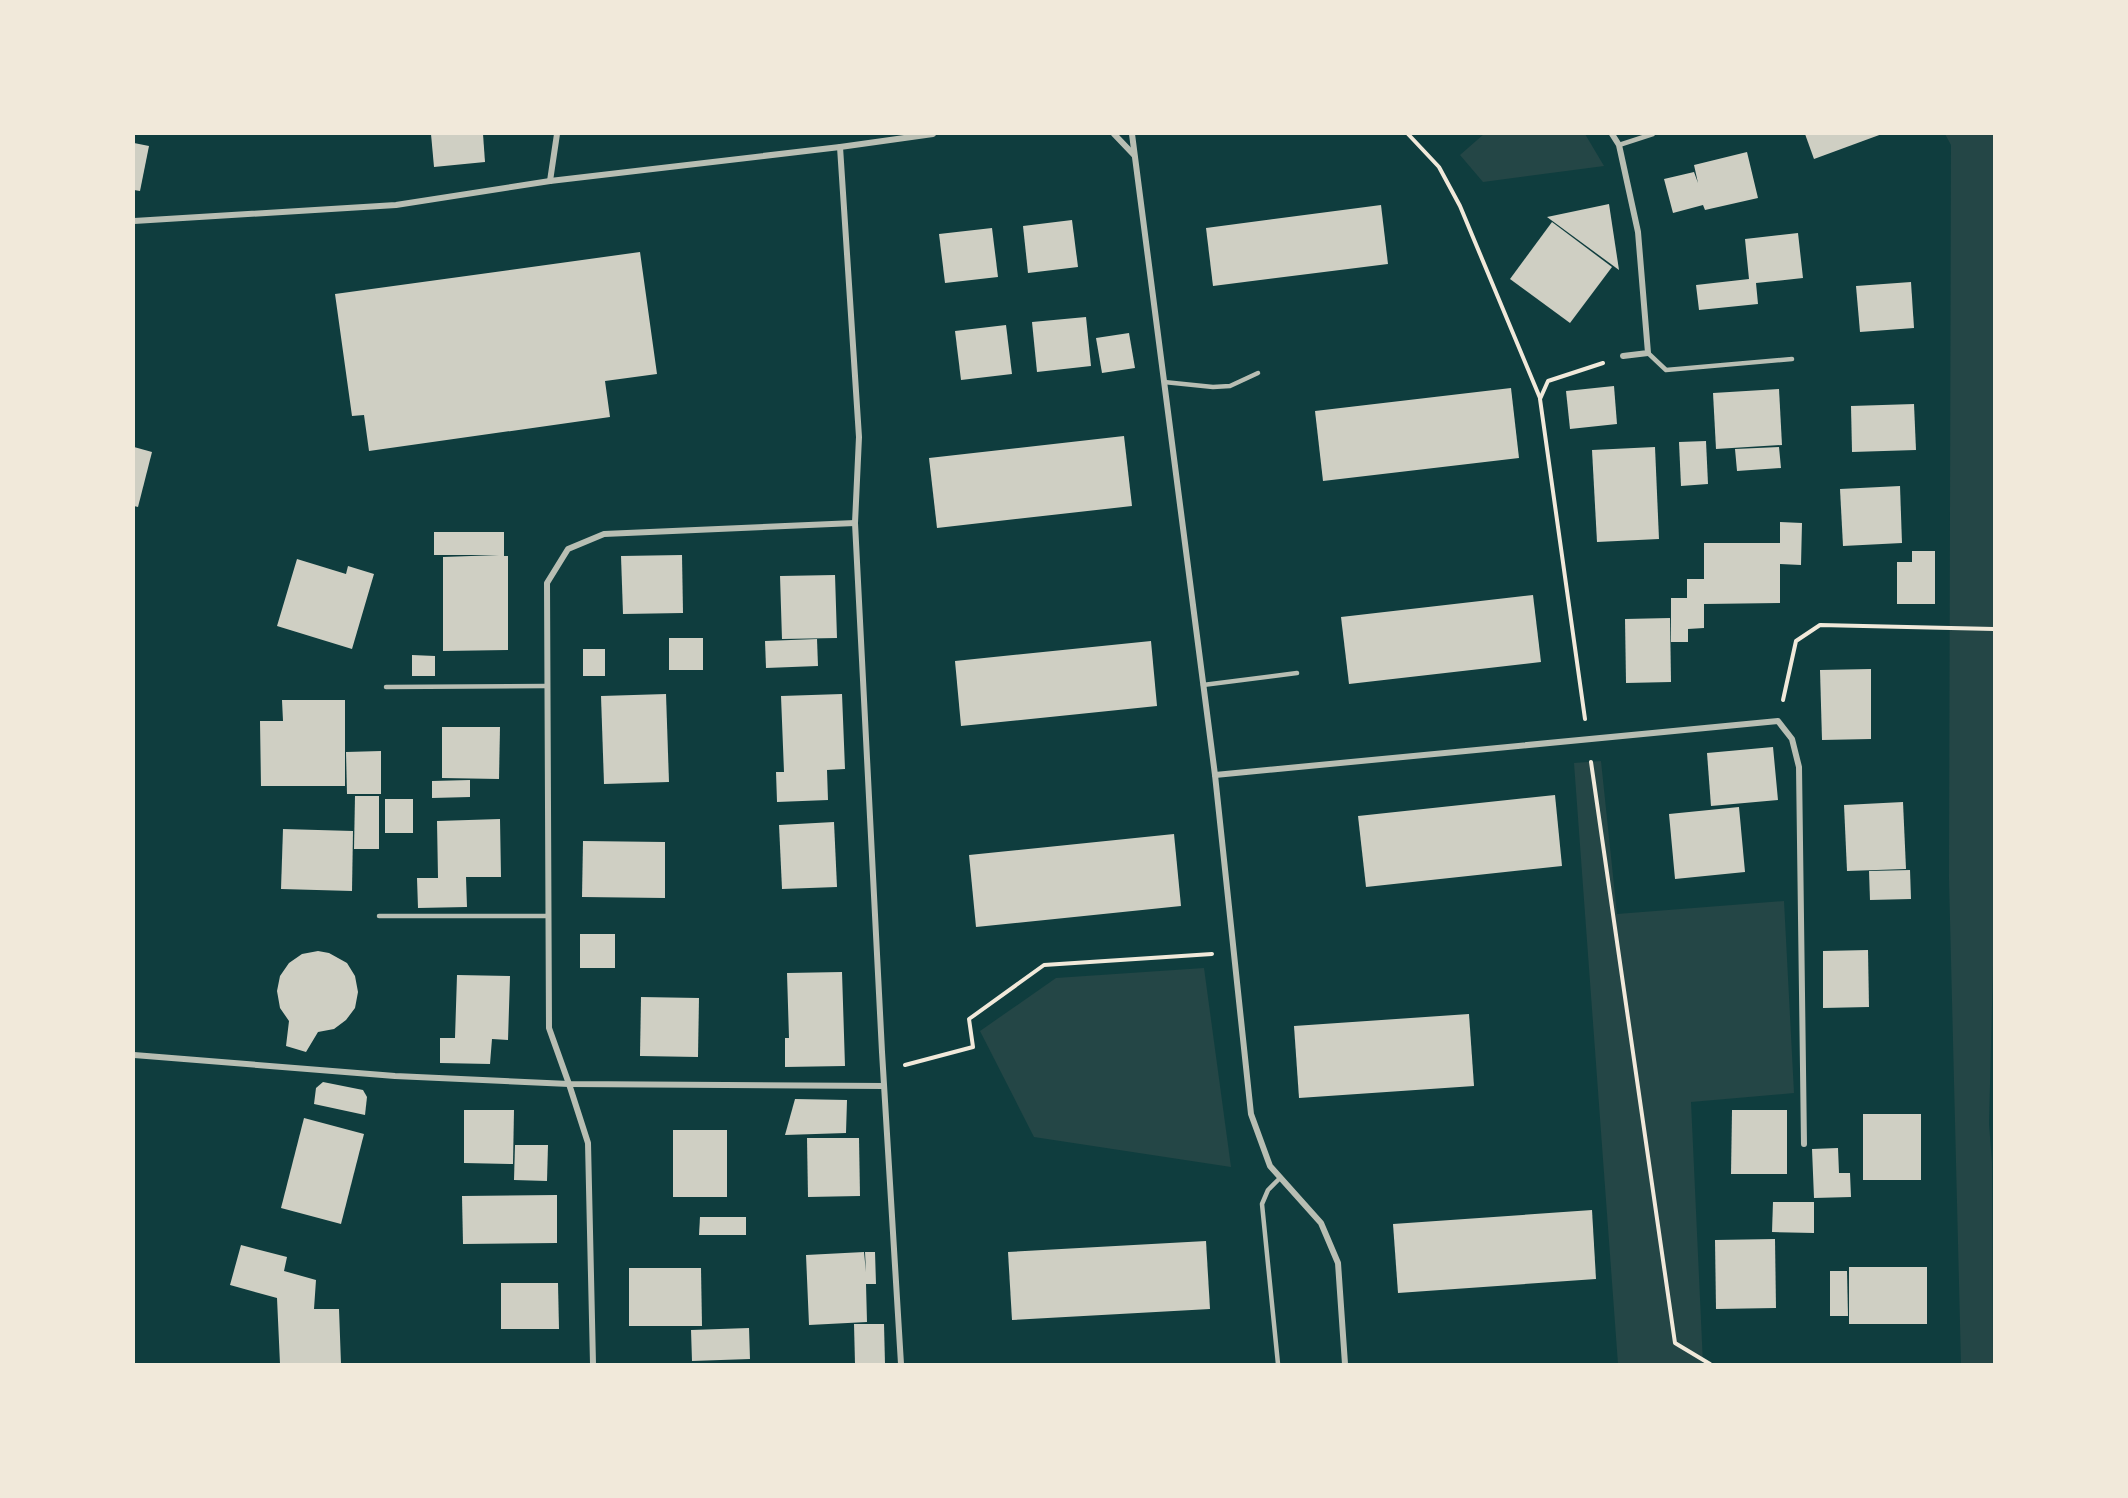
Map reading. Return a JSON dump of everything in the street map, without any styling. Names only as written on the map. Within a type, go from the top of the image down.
[{"type":"street","points":[[550,182],[557,134]]},
{"type":"street","points":[[134,220],[396,205],[550,182],[933,134]]},
{"type":"street","points":[[1114,134],[1135,155]]},
{"type":"street","points":[[1132,134],[1215,775],[1251,1114],[1270,1166],[1321,1223],[1338,1263],[1345,1365]]},
{"type":"street","points":[[1612,134],[1618,145],[1638,232],[1648,353],[1623,356]]},
{"type":"street","points":[[840,147],[859,437],[855,523],[883,1071],[902,1365]]},
{"type":"street","points":[[593,1365],[588,1143],[549,1028],[547,584],[568,549],[604,534],[855,523]]},
{"type":"street","points":[[1215,775],[1778,721],[1792,739],[1799,767],[1804,1144]]},
{"type":"street","points":[[134,1055],[395,1076],[569,1084],[884,1086]]},
{"type":"lane","points":[[1618,145],[1653,134]]},
{"type":"lane","points":[[1648,353],[1666,370],[1792,359]]},
{"type":"lane","points":[[1164,382],[1230,387],[1258,373]]},
{"type":"lane","points":[[1203,685],[1297,673]]},
{"type":"lane","points":[[386,687],[547,686]]},
{"type":"lane","points":[[379,916],[548,916]]},
{"type":"lane","points":[[1278,1365],[1262,1204],[1268,1190],[1280,1178]]},
{"type":"path","points":[[1408,134],[1439,167],[1460,206],[1540,399],[1675,1343],[1710,1365]]},
{"type":"path","points":[[1540,399],[1548,381],[1623,356]]},
{"type":"path","points":[[1778,721],[1796,641],[1820,625],[1995,629]]},
{"type":"path","points":[[883,1071],[972,1047],[969,1019],[1044,965],[1234,953]]},
{"type":"shaded area","points":[[1484,134],[1585,134],[1604,166],[1483,182],[1460,155]]},
{"type":"shaded area","points":[[1945,134],[1994,134],[1994,926],[1989,1124],[1992,1162],[1993,1364],[1961,1364],[1949,879],[1951,145]]},
{"type":"shaded area","points":[[1601,761],[1617,914],[1784,901],[1794,1093],[1691,1102],[1703,1364],[1618,1364],[1574,763]]},
{"type":"shaded area","points":[[1204,968],[1231,1167],[1034,1137],[980,1031],[1056,978]]},
{"type":"building","points":[[431,134],[483,134],[485,162],[434,167]]},
{"type":"building","points":[[1805,134],[1882,134],[1814,159]]},
{"type":"building","points":[[134,143],[149,146],[140,191],[134,190]]},
{"type":"building","points":[[1747,152],[1758,198],[1705,210],[1703,205],[1673,213],[1664,179],[1694,172],[1698,183],[1694,165]]},
{"type":"building","points":[[1609,204],[1619,270],[1547,217]]},
{"type":"building","points":[[1381,205],[1388,264],[1213,286],[1206,228]]},
{"type":"building","points":[[1072,220],[1078,267],[1028,273],[1023,226]]},
{"type":"building","points":[[1552,222],[1612,267],[1570,323],[1510,279]]},
{"type":"building","points":[[992,228],[998,277],[945,283],[939,234]]},
{"type":"building","points":[[1798,233],[1803,278],[1756,283],[1758,304],[1699,310],[1696,285],[1749,279],[1745,239]]},
{"type":"building","points":[[640,252],[657,374],[605,381],[610,417],[369,451],[364,415],[352,416],[335,294]]},
{"type":"building","points":[[1911,282],[1914,328],[1860,332],[1856,286]]},
{"type":"building","points":[[1086,317],[1091,366],[1037,372],[1032,322]]},
{"type":"building","points":[[1006,325],[1012,374],[961,380],[955,331]]},
{"type":"building","points":[[1129,333],[1135,368],[1102,373],[1096,338]]},
{"type":"building","points":[[1614,386],[1617,424],[1570,429],[1566,391]]},
{"type":"building","points":[[1511,388],[1519,458],[1323,481],[1315,411]]},
{"type":"building","points":[[1779,389],[1782,445],[1716,449],[1713,393]]},
{"type":"building","points":[[1914,404],[1916,450],[1852,452],[1851,406]]},
{"type":"building","points":[[1124,436],[1132,506],[937,528],[929,458]]},
{"type":"building","points":[[1706,441],[1708,484],[1681,486],[1679,442]]},
{"type":"building","points":[[134,447],[152,452],[138,507],[134,506]]},
{"type":"building","points":[[1655,447],[1659,539],[1597,542],[1592,450]]},
{"type":"building","points":[[1779,447],[1781,468],[1737,471],[1735,449]]},
{"type":"building","points":[[1900,486],[1902,543],[1843,546],[1840,489]]},
{"type":"building","points":[[1780,522],[1802,523],[1801,565],[1780,564],[1780,603],[1704,604],[1704,628],[1688,629],[1688,642],[1671,642],[1671,598],[1687,598],[1687,579],[1704,579],[1704,543],[1780,543]]},
{"type":"building","points":[[434,532],[504,532],[504,556],[508,556],[508,650],[443,651],[443,557],[499,555],[434,555]]},
{"type":"building","points":[[1912,551],[1935,551],[1935,604],[1897,604],[1897,562],[1912,562]]},
{"type":"building","points":[[682,555],[683,613],[623,614],[621,556]]},
{"type":"building","points":[[297,559],[346,574],[348,566],[374,574],[352,649],[277,626]]},
{"type":"building","points":[[835,575],[837,638],[782,639],[780,576]]},
{"type":"building","points":[[1533,595],[1541,662],[1349,684],[1341,617]]},
{"type":"building","points":[[1670,618],[1671,682],[1626,683],[1625,619]]},
{"type":"building","points":[[669,638],[703,638],[703,670],[669,670]]},
{"type":"building","points":[[817,639],[818,666],[766,668],[765,641]]},
{"type":"building","points":[[1151,641],[1157,706],[961,726],[955,661]]},
{"type":"building","points":[[583,649],[605,649],[605,676],[583,676]]},
{"type":"building","points":[[412,655],[435,656],[435,676],[412,676]]},
{"type":"building","points":[[1871,669],[1871,739],[1822,740],[1820,670]]},
{"type":"building","points":[[666,694],[669,782],[604,784],[601,696]]},
{"type":"building","points":[[842,694],[845,769],[827,770],[828,800],[777,802],[776,772],[784,772],[781,696]]},
{"type":"building","points":[[282,700],[345,700],[345,786],[261,786],[260,721],[283,721]]},
{"type":"building","points":[[442,727],[500,727],[499,779],[442,778]]},
{"type":"building","points":[[1773,747],[1778,800],[1711,806],[1707,753]]},
{"type":"building","points":[[381,751],[381,794],[347,794],[346,752]]},
{"type":"building","points":[[470,780],[470,797],[432,798],[432,781]]},
{"type":"building","points":[[1555,795],[1562,866],[1366,887],[1358,816]]},
{"type":"building","points":[[355,796],[379,796],[379,849],[354,849]]},
{"type":"building","points":[[385,799],[413,799],[413,833],[385,833]]},
{"type":"building","points":[[1903,802],[1906,869],[1847,871],[1844,805]]},
{"type":"building","points":[[1739,807],[1745,872],[1675,879],[1669,814]]},
{"type":"building","points":[[500,819],[501,877],[466,877],[467,907],[418,908],[417,878],[438,878],[437,821]]},
{"type":"building","points":[[834,822],[837,887],[782,889],[779,825]]},
{"type":"building","points":[[283,829],[353,831],[352,891],[281,889]]},
{"type":"building","points":[[1174,834],[1181,906],[976,927],[969,855]]},
{"type":"building","points":[[583,841],[665,842],[665,898],[582,897]]},
{"type":"building","points":[[1910,870],[1911,899],[1870,900],[1869,871]]},
{"type":"building","points":[[580,934],[615,934],[615,968],[580,968]]},
{"type":"building","points":[[1868,950],[1869,1007],[1823,1008],[1823,951]]},
{"type":"building","points":[[318,951],[329,953],[347,963],[355,976],[358,992],[355,1008],[346,1020],[334,1029],[318,1032],[306,1052],[286,1046],[289,1021],[280,1008],[277,991],[280,976],[289,963],[302,954]]},
{"type":"building","points":[[842,972],[845,1066],[785,1067],[785,1038],[789,1038],[787,973]]},
{"type":"building","points":[[457,975],[510,976],[508,1040],[492,1039],[490,1064],[440,1063],[440,1038],[455,1038]]},
{"type":"building","points":[[641,997],[699,998],[698,1057],[640,1056]]},
{"type":"building","points":[[1469,1014],[1474,1086],[1299,1098],[1294,1026]]},
{"type":"building","points":[[323,1082],[363,1090],[367,1097],[365,1115],[314,1104],[316,1088]]},
{"type":"building","points":[[795,1099],[847,1100],[846,1133],[785,1135]]},
{"type":"building","points":[[464,1110],[514,1110],[513,1164],[464,1163]]},
{"type":"building","points":[[1732,1110],[1787,1110],[1787,1174],[1731,1174]]},
{"type":"building","points":[[1863,1114],[1921,1114],[1921,1180],[1863,1180]]},
{"type":"building","points":[[304,1118],[364,1134],[341,1224],[281,1208]]},
{"type":"building","points":[[673,1130],[727,1130],[727,1197],[673,1197]]},
{"type":"building","points":[[807,1138],[859,1138],[860,1196],[808,1197]]},
{"type":"building","points":[[515,1145],[548,1145],[547,1181],[514,1180]]},
{"type":"building","points":[[1838,1148],[1839,1173],[1850,1173],[1851,1197],[1814,1198],[1812,1149]]},
{"type":"building","points":[[557,1195],[557,1243],[463,1244],[462,1196]]},
{"type":"building","points":[[1773,1202],[1814,1202],[1814,1233],[1772,1232]]},
{"type":"building","points":[[1592,1210],[1596,1279],[1398,1293],[1393,1224]]},
{"type":"building","points":[[700,1217],[746,1217],[746,1235],[699,1235]]},
{"type":"building","points":[[1775,1239],[1776,1308],[1716,1309],[1715,1240]]},
{"type":"building","points":[[1206,1241],[1210,1309],[1012,1320],[1008,1252]]},
{"type":"building","points":[[241,1245],[287,1257],[284,1271],[316,1280],[314,1309],[339,1309],[341,1364],[280,1364],[277,1298],[230,1285]]},
{"type":"building","points":[[864,1252],[866,1272],[865,1252],[875,1252],[876,1284],[866,1284],[867,1322],[809,1325],[806,1255]]},
{"type":"building","points":[[1849,1267],[1927,1267],[1927,1324],[1849,1324]]},
{"type":"building","points":[[629,1268],[701,1268],[702,1326],[629,1326]]},
{"type":"building","points":[[1830,1271],[1847,1271],[1848,1316],[1830,1316]]},
{"type":"building","points":[[501,1283],[558,1283],[559,1329],[501,1329]]},
{"type":"building","points":[[854,1324],[884,1324],[885,1364],[855,1364]]},
{"type":"building","points":[[749,1328],[750,1359],[692,1361],[691,1330]]}]
